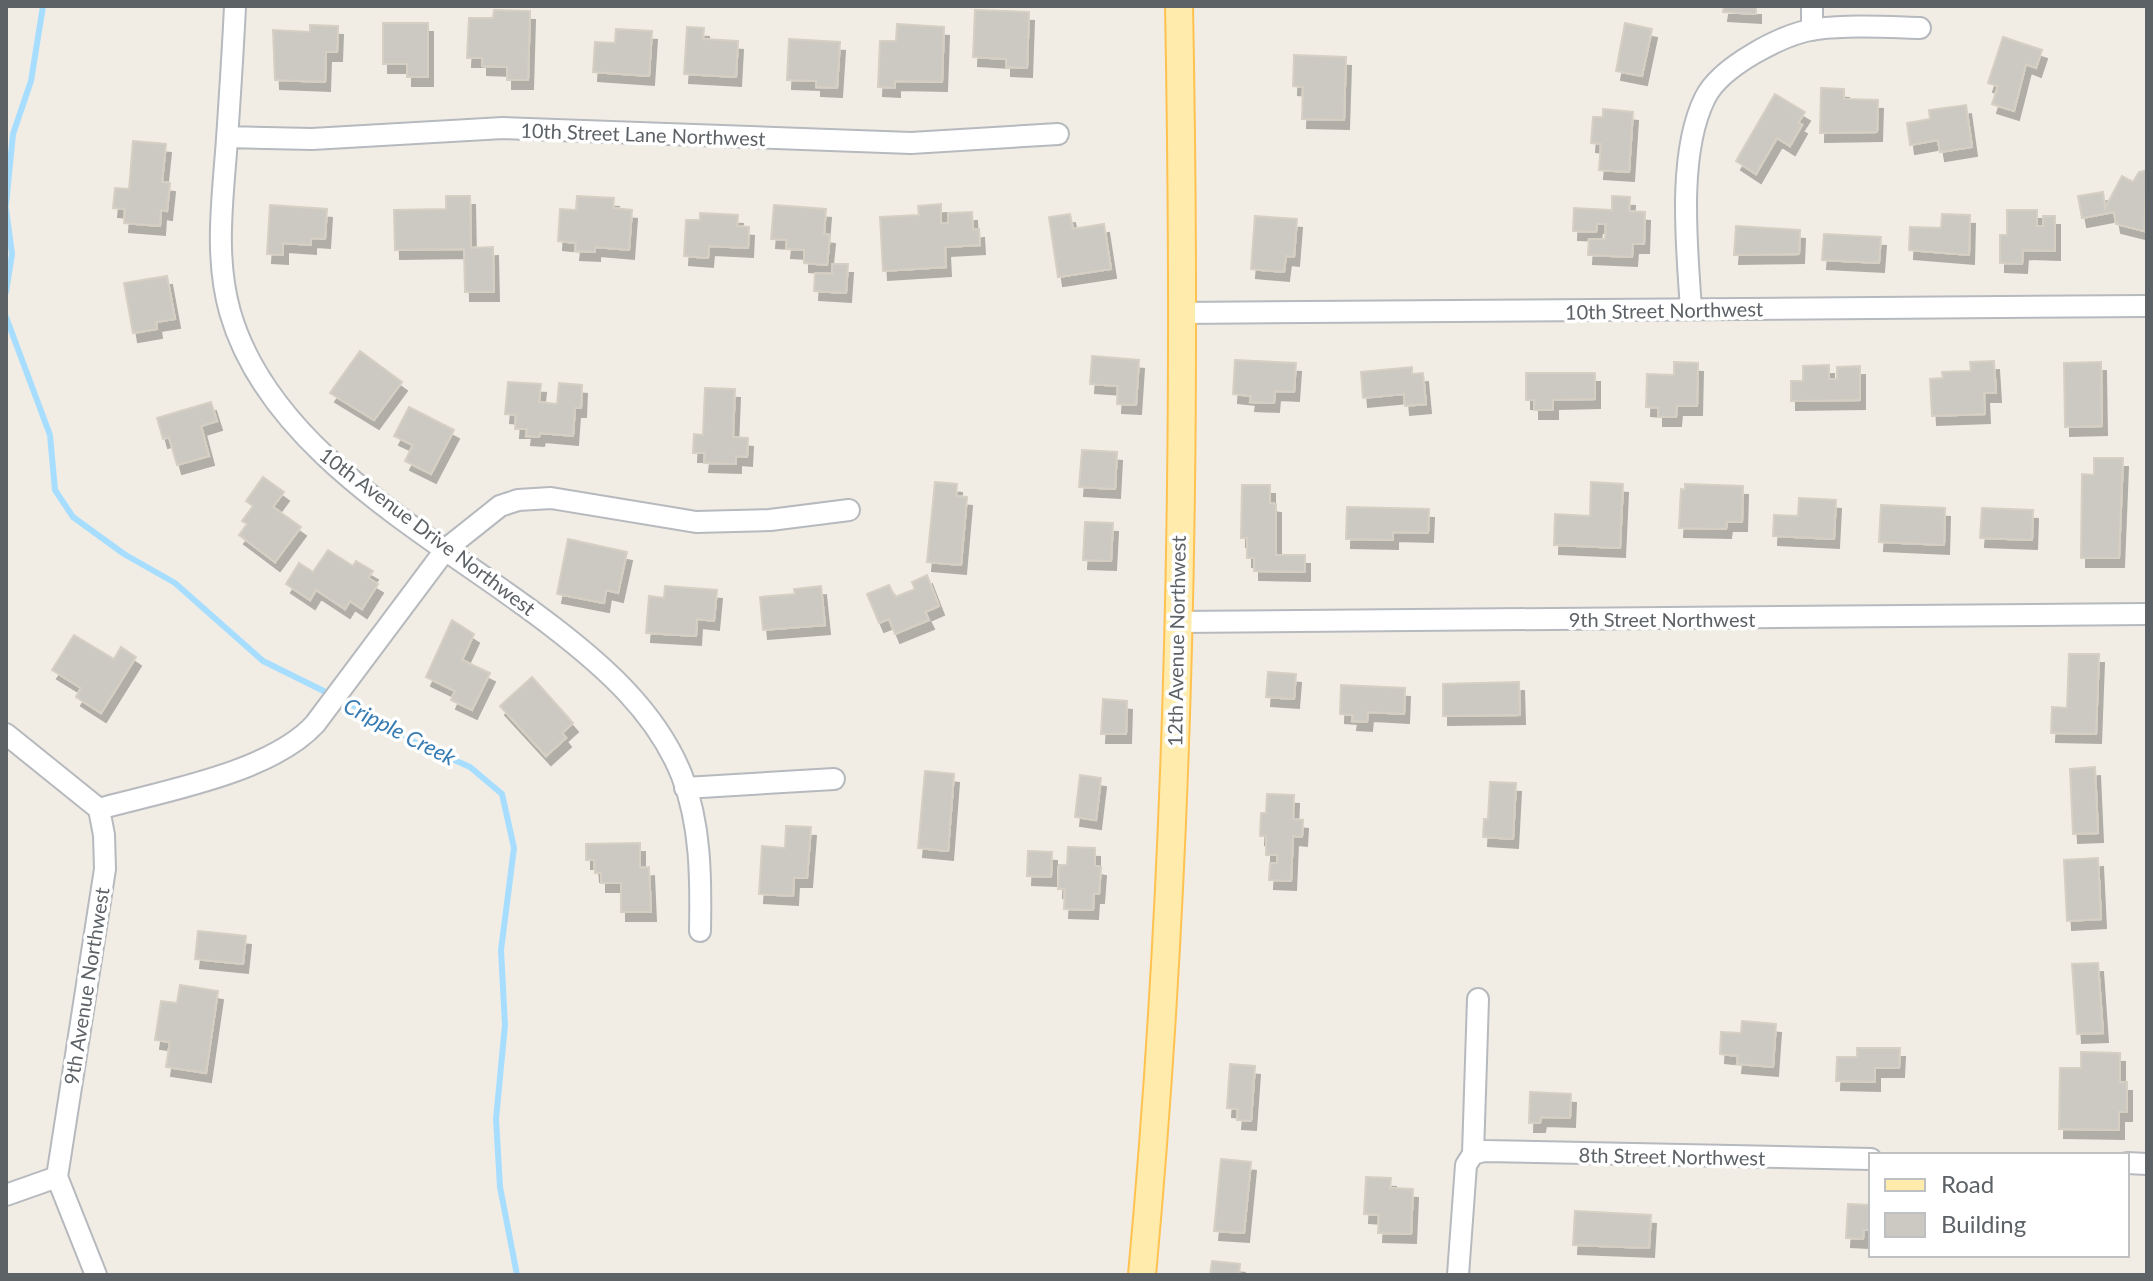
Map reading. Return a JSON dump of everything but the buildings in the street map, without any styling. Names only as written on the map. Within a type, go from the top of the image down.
[{"type":"main road","name":"12th Avenue Northwest","points":[[1142,1275],[1169,927],[1181,313],[1179,6]]},
{"type":"street","name":"10th Avenue Drive Northwest","points":[[235,6],[220,218],[222,276],[230,312],[254,369],[321,451],[606,669],[652,724],[685,788],[698,852],[700,931]]},
{"type":"street","points":[[1812,6],[1812,30]]},
{"type":"street","points":[[1691,309],[1689,170],[1693,132],[1705,97],[1722,75],[1737,64],[1812,30],[1920,28]]},
{"type":"street","name":"10th Street Lane Northwest","points":[[227,137],[312,139],[503,128],[911,143],[1058,134]]},
{"type":"street","name":"10th Street Northwest","points":[[1181,313],[2147,306]]},
{"type":"street","points":[[6,734],[99,809],[264,761],[292,746],[315,724],[446,549],[500,506],[531,498],[696,522],[770,520],[849,510]]},
{"type":"street","name":"9th Street Northwest","points":[[1176,622],[2147,614]]},
{"type":"street","points":[[685,788],[834,779]]},
{"type":"street","name":"9th Avenue Northwest","points":[[57,1177],[105,869],[99,809]]},
{"type":"street","points":[[1458,1275],[1466,1165],[1473,1154],[1478,999]]},
{"type":"street","name":"8th Street Northwest","points":[[1473,1154],[1484,1151],[1869,1159]]},
{"type":"street","points":[[6,1195],[57,1177],[96,1275]]},
{"type":"waterway","name":"Cripple Creek","points":[[6,205],[13,134],[31,81],[43,6]]},
{"type":"waterway","name":"Cripple Creek","points":[[6,209],[12,254],[6,292]]},
{"type":"waterway","name":"Cripple Creek","points":[[6,317],[50,435],[55,490],[73,517],[124,554],[175,583],[263,661],[354,706],[418,744],[470,767],[502,794],[514,848],[501,950],[505,1025],[496,1119],[500,1187],[517,1275]]}]
